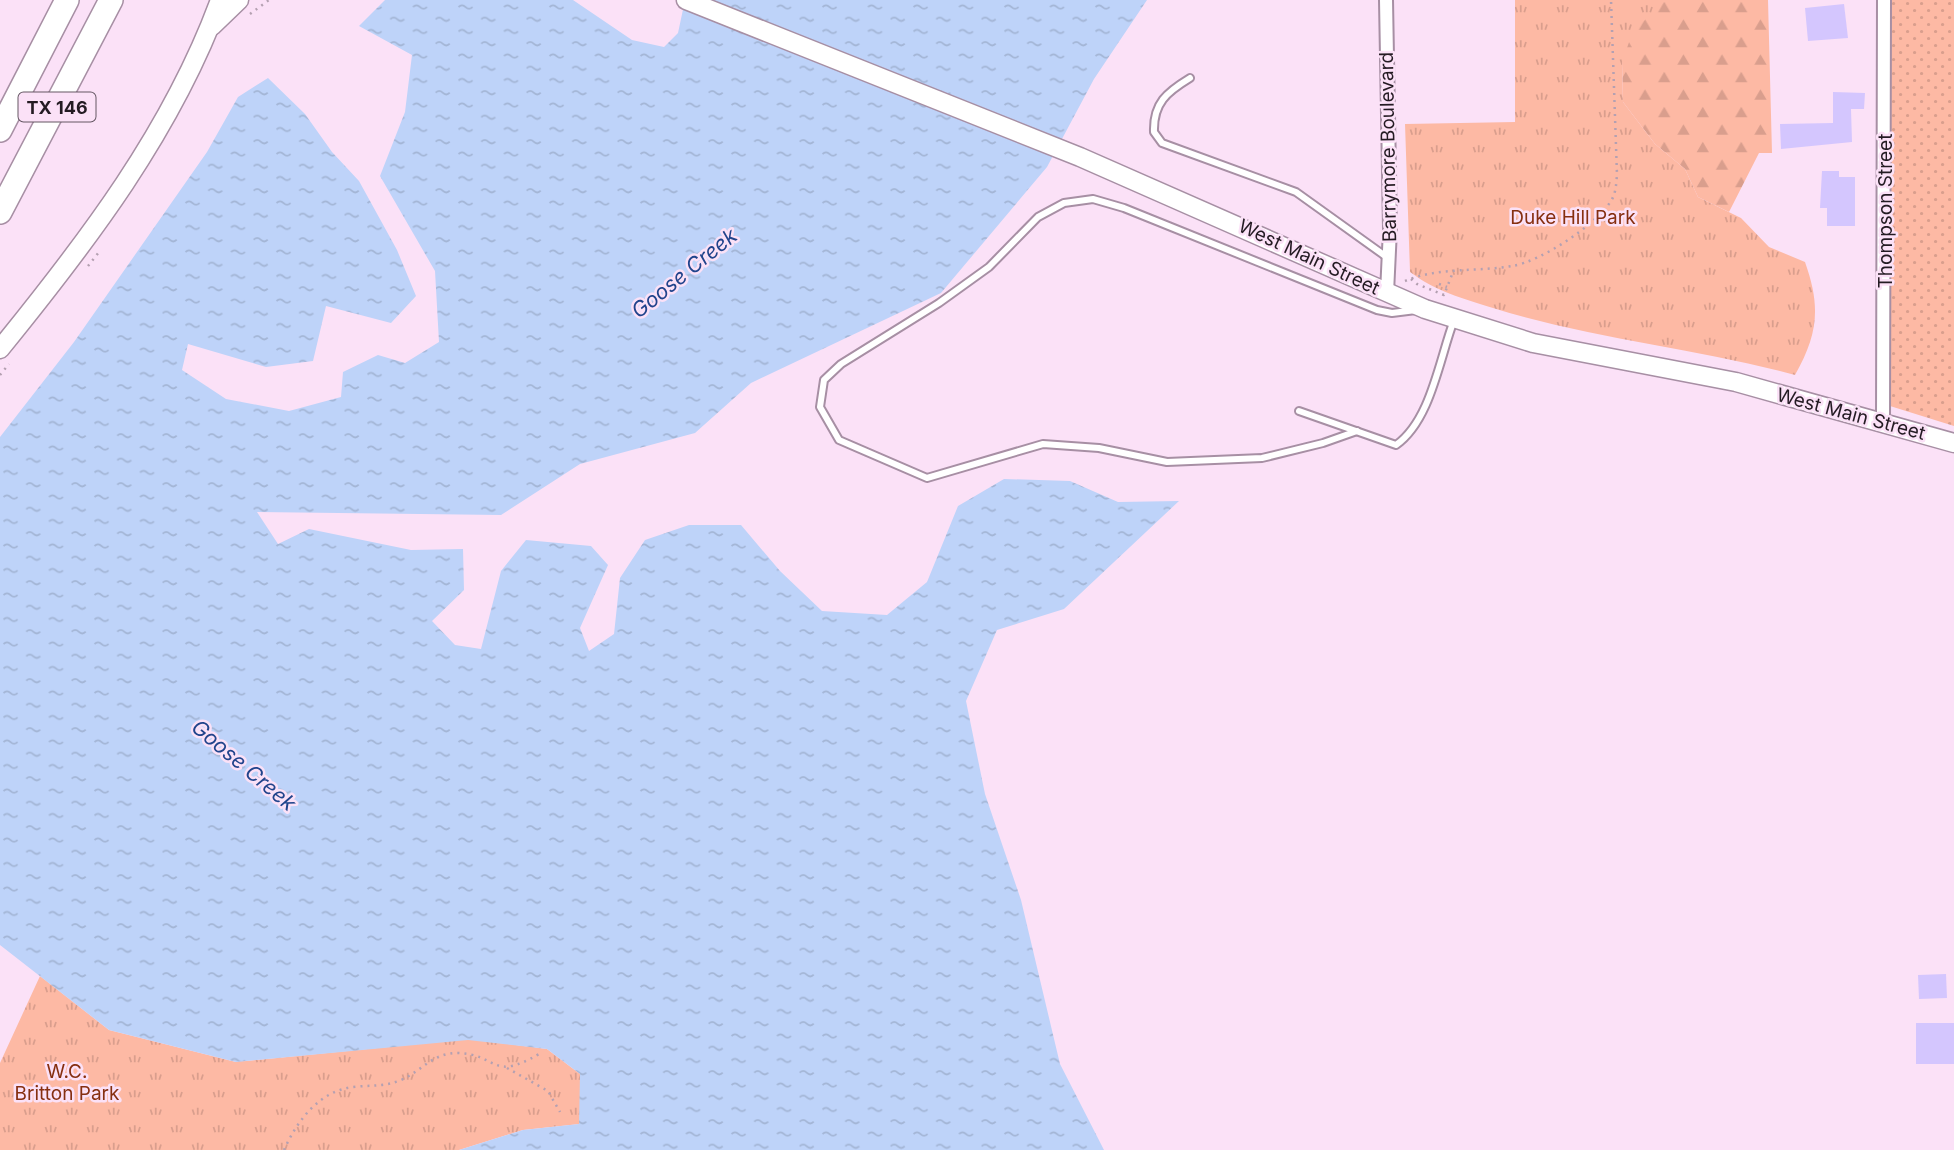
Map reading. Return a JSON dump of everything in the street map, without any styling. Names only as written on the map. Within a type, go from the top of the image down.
[{"type":"highway","name":"TX 146","points":[[0,130],[67,0]]},
{"type":"highway","name":"TX 146","points":[[0,212],[40,141],[111,0]]},
{"type":"main road","points":[[0,349],[106,214],[134,172],[210,28],[220,0]]},
{"type":"main road","points":[[210,28],[239,0]]},
{"type":"main road","name":"West Main Street","points":[[686,0],[1080,157],[1425,309],[1533,344],[1737,382],[1954,443]]},
{"type":"street","name":"Barrymore Boulevard","points":[[1386,0],[1390,259],[1387,293]]},
{"type":"street","name":"Thompson Street","points":[[1883,423],[1884,0]]},
{"type":"lane","points":[[1190,78],[1167,93],[1156,108],[1154,132],[1162,143],[1296,192],[1390,259]]},
{"type":"lane","points":[[1357,431],[1324,443],[1262,458],[1167,463],[1099,448],[1042,444],[927,478],[839,440],[820,407],[824,380],[841,364],[949,296],[989,267],[1038,216],[1064,203],[1093,199],[1125,208],[1377,310],[1401,313],[1425,309]]},
{"type":"lane","points":[[1299,411],[1396,444],[1410,435],[1425,404],[1454,319]]},
{"type":"path","points":[[1405,281],[1525,263],[1586,226],[1611,201],[1616,189],[1617,175],[1611,0]]},
{"type":"path","points":[[1411,279],[1417,285],[1444,295],[1453,272]]},
{"type":"path","points":[[1439,285],[1447,287]]},
{"type":"path","points":[[284,1150],[301,1118],[321,1101],[351,1087],[378,1087],[403,1079],[438,1056],[458,1053],[482,1058],[495,1067],[507,1068],[548,1091],[560,1112]]},
{"type":"path","points":[[507,1068],[539,1054]]},
{"type":"green space","points":[[1515,0],[1768,0],[1772,153],[1759,153],[1729,212],[1698,197],[1685,169],[1655,144],[1623,102],[1622,62],[1515,123]]},
{"type":"green space","name":"Duke Hill Park","points":[[1515,0],[1666,0],[1633,31],[1622,62],[1623,102],[1655,144],[1685,169],[1698,197],[1741,218],[1769,247],[1805,262],[1813,293],[1815,320],[1809,346],[1795,375],[1530,319],[1450,294],[1410,272],[1405,124],[1515,122]]},
{"type":"green space","points":[[1890,0],[1954,0],[1954,426],[1890,406]]},
{"type":"green space","name":"W.C. Britton Park","points":[[40,976],[109,1030],[236,1062],[468,1039],[547,1049],[580,1074],[580,1124],[523,1130],[459,1150],[0,1150],[0,1063]]},
{"type":"water","name":"Goose Creek","points":[[385,0],[573,0],[632,40],[664,47],[678,33],[685,0],[1147,0],[1094,79],[1047,167],[941,293],[751,383],[695,433],[580,464],[501,515],[257,512],[278,544],[309,529],[411,550],[463,549],[464,590],[432,621],[455,645],[481,649],[501,571],[526,540],[591,546],[608,565],[580,628],[589,651],[614,634],[620,578],[645,540],[689,525],[741,525],[780,571],[822,611],[887,615],[927,582],[958,506],[1004,479],[1070,481],[1118,502],[1179,501],[1064,609],[997,630],[966,701],[985,794],[1021,900],[1060,1064],[1104,1150],[459,1150],[523,1130],[579,1124],[580,1074],[547,1049],[468,1040],[236,1062],[109,1030],[0,945],[0,437],[74,342],[207,152],[238,97],[268,78],[305,114],[332,152],[359,181],[397,250],[416,296],[391,323],[326,306],[313,361],[266,367],[188,344],[182,370],[226,399],[289,411],[341,397],[343,372],[378,355],[405,363],[439,342],[435,271],[380,176],[405,112],[412,55],[359,26]]},
{"type":"building","points":[[1844,4],[1848,38],[1808,41],[1805,8]]},
{"type":"building","points":[[1833,92],[1865,93],[1864,109],[1851,109],[1852,142],[1781,149],[1780,124],[1833,123]]},
{"type":"building","points":[[1822,171],[1839,171],[1839,177],[1855,177],[1855,226],[1827,226],[1827,208],[1820,208]]},
{"type":"building","points":[[1946,974],[1947,998],[1919,999],[1918,975]]},
{"type":"building","points":[[1916,1023],[1954,1023],[1954,1064],[1916,1064]]}]
